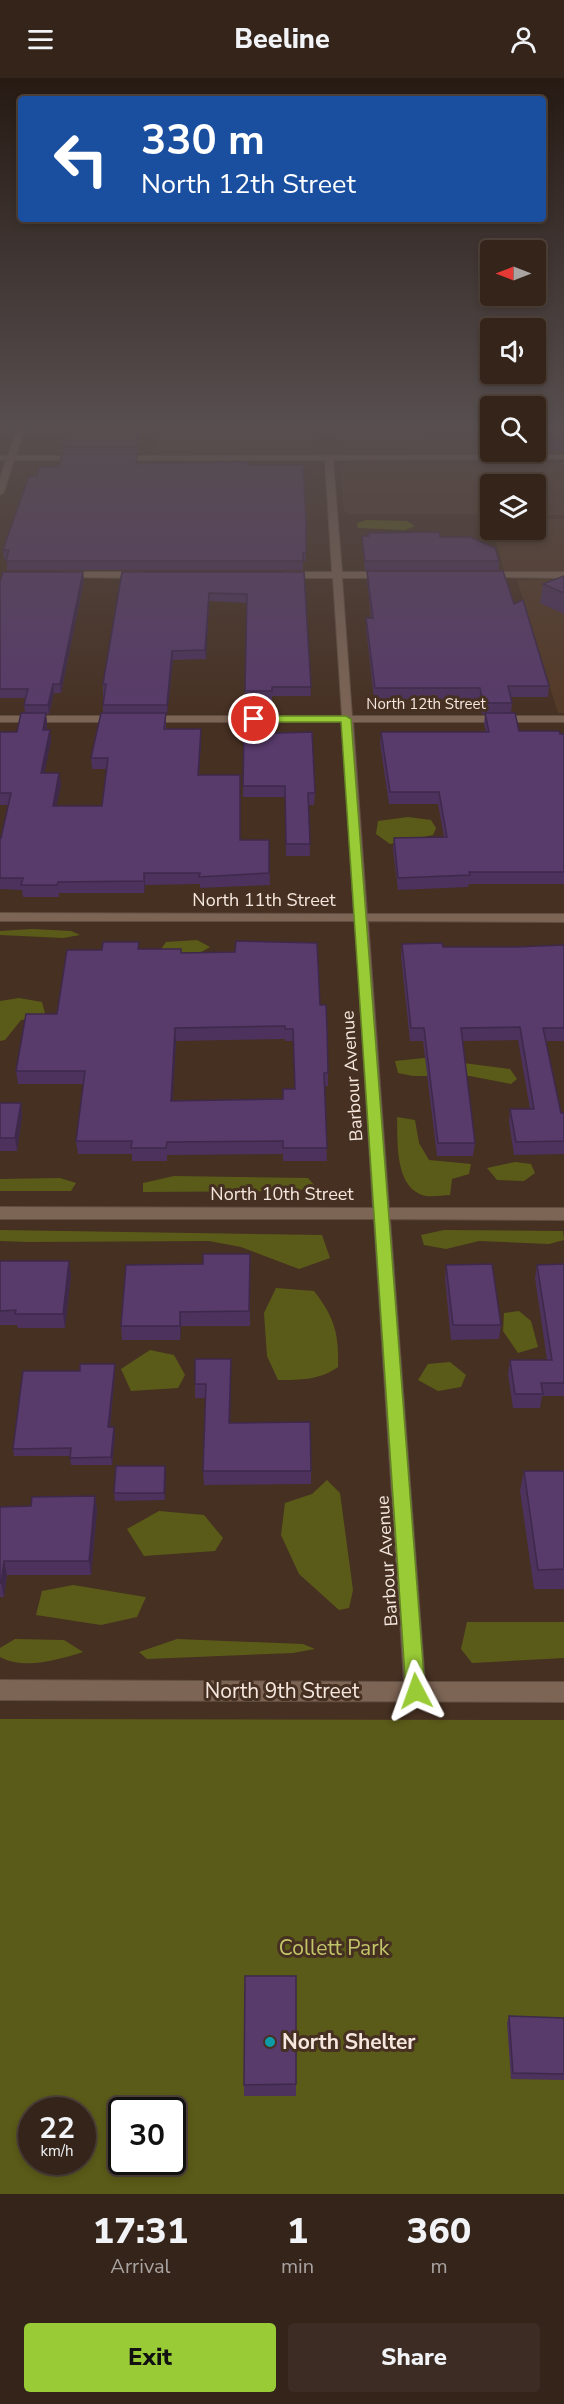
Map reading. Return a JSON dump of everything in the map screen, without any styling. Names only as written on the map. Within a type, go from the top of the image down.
[{"type":"street","name":"Barbour Avenue","points":[[333,524],[416,1691]]},
{"type":"street","points":[[46,575],[151,575]]},
{"type":"street","points":[[278,575],[396,575]]},
{"type":"street","points":[[480,575],[564,575]]},
{"type":"street","name":"North 12th Street","points":[[0,719],[564,719]]},
{"type":"street","name":"North 11th Street","points":[[0,917],[564,918]]},
{"type":"street","name":"North 10th Street","points":[[0,1213],[564,1214]]},
{"type":"street","name":"North 9th Street","points":[[0,1690],[564,1692]]},
{"type":"shaded area","points":[[546,524],[564,524],[564,571],[504,571],[496,540],[546,540]]},
{"type":"shaded area","points":[[564,579],[564,713],[558,713],[517,580]]},
{"type":"green space","points":[[357,524],[411,524],[415,526],[405,530],[358,528]]},
{"type":"green space","points":[[408,817],[431,820],[436,828],[433,835],[390,844],[376,834],[378,821]]},
{"type":"green space","points":[[32,929],[71,931],[80,935],[63,938],[0,935],[0,931]]},
{"type":"green space","points":[[197,940],[210,947],[198,954],[159,952],[166,942]]},
{"type":"green space","points":[[19,998],[42,1002],[46,1017],[21,1020],[5,1040],[0,1041],[0,1001]]},
{"type":"green space","points":[[424,1058],[510,1069],[517,1079],[511,1084],[470,1076],[413,1076],[398,1073],[395,1061]]},
{"type":"green space","points":[[397,1117],[415,1120],[419,1143],[429,1160],[471,1164],[469,1174],[452,1179],[450,1195],[426,1196],[416,1192],[408,1184],[403,1174],[398,1151]]},
{"type":"green space","points":[[515,1162],[531,1164],[535,1173],[524,1181],[497,1180],[487,1168]]},
{"type":"green space","points":[[174,1176],[308,1178],[315,1186],[296,1191],[143,1192],[143,1183]]},
{"type":"green space","points":[[60,1178],[76,1183],[71,1191],[0,1191],[0,1179]]},
{"type":"green space","points":[[0,1230],[322,1235],[330,1258],[299,1269],[241,1247],[209,1241],[0,1241]]},
{"type":"green space","points":[[444,1230],[563,1231],[564,1240],[549,1244],[479,1241],[446,1249],[424,1245],[421,1235]]},
{"type":"green space","points":[[276,1288],[314,1291],[334,1326],[338,1367],[317,1377],[278,1380],[267,1356],[264,1313]]},
{"type":"green space","points":[[519,1311],[531,1321],[538,1347],[518,1353],[503,1331],[504,1313]]},
{"type":"green space","points":[[150,1350],[174,1355],[185,1375],[178,1388],[131,1391],[121,1369]]},
{"type":"green space","points":[[450,1362],[466,1375],[461,1387],[438,1391],[418,1380],[428,1364]]},
{"type":"green space","points":[[327,1480],[340,1493],[353,1590],[349,1608],[339,1610],[299,1574],[281,1535],[285,1503],[312,1494]]},
{"type":"green space","points":[[159,1511],[204,1515],[223,1538],[215,1551],[144,1556],[127,1529]]},
{"type":"green space","points":[[73,1585],[146,1597],[137,1617],[101,1625],[36,1615],[42,1591]]},
{"type":"green space","points":[[467,1622],[564,1622],[564,1658],[472,1663],[461,1649]]},
{"type":"green space","points":[[15,1639],[64,1640],[83,1652],[52,1661],[30,1663],[9,1661],[0,1657],[0,1648]]},
{"type":"green space","points":[[177,1639],[303,1644],[315,1649],[293,1653],[147,1659],[139,1652]]},
{"type":"green space","name":"Collett Park","points":[[0,1719],[564,1720],[564,2194],[0,2194]]},
{"type":"building","points":[[12,524],[306,524],[306,553],[303,553],[303,561],[6,561],[9,550],[3,550]]},
{"type":"building","points":[[439,532],[440,537],[470,537],[495,548],[499,561],[365,561],[362,536],[369,536],[368,533]]},
{"type":"building","points":[[367,571],[503,571],[514,604],[523,600],[549,686],[508,686],[512,703],[483,703],[480,688],[375,688],[366,618],[373,618]]},
{"type":"building","points":[[3,572],[83,572],[60,684],[53,684],[48,705],[24,705],[28,689],[0,689],[0,582]]},
{"type":"building","points":[[122,572],[304,572],[311,687],[272,687],[272,691],[245,691],[247,594],[209,593],[205,650],[172,651],[167,705],[103,705],[106,684],[103,684]]},
{"type":"building","points":[[564,576],[564,593],[543,584]]},
{"type":"building","points":[[21,713],[46,713],[43,730],[50,730],[41,773],[59,773],[53,806],[102,806],[108,758],[91,758],[101,713],[166,713],[164,729],[201,729],[198,775],[240,775],[240,840],[269,840],[269,873],[199,877],[200,873],[144,873],[144,881],[58,882],[57,885],[21,885],[23,878],[0,878],[0,838],[11,793],[0,793],[0,732],[17,732]]},
{"type":"building","points":[[485,713],[515,713],[519,731],[559,731],[560,734],[564,734],[564,872],[469,872],[470,875],[398,878],[394,838],[447,837],[439,792],[390,792],[381,732],[489,732]]},
{"type":"building","points":[[312,732],[315,793],[308,793],[310,844],[286,844],[285,786],[243,786],[244,734]]},
{"type":"building","points":[[236,941],[317,943],[320,1005],[326,1005],[328,1073],[324,1073],[327,1148],[283,1148],[283,1141],[167,1142],[166,1148],[131,1148],[132,1141],[76,1141],[85,1071],[16,1071],[26,1014],[57,1014],[67,950],[102,950],[103,942],[139,942],[138,949],[181,949],[181,953],[235,952]],"holes":[[[285,1026],[285,1029],[293,1029],[295,1089],[283,1089],[283,1099],[171,1101],[175,1028]]]},
{"type":"building","points":[[442,943],[443,947],[564,945],[564,1028],[543,1028],[561,1113],[564,1113],[564,1141],[516,1142],[510,1109],[534,1109],[520,1027],[461,1028],[475,1143],[438,1143],[424,1028],[411,1028],[402,944]]},
{"type":"building","points":[[0,1103],[21,1103],[15,1138],[0,1138]]},
{"type":"building","points":[[203,1254],[250,1254],[249,1311],[180,1312],[180,1326],[121,1326],[126,1265],[203,1264]]},
{"type":"building","points":[[0,1261],[69,1261],[63,1314],[15,1314],[16,1310],[0,1311]]},
{"type":"building","points":[[492,1264],[501,1325],[453,1325],[446,1265]]},
{"type":"building","points":[[564,1264],[564,1383],[541,1383],[543,1394],[515,1394],[510,1360],[552,1360],[537,1265]]},
{"type":"building","points":[[195,1359],[231,1359],[229,1423],[310,1422],[311,1471],[203,1471],[206,1384],[195,1384]]},
{"type":"building","points":[[80,1364],[115,1364],[108,1427],[114,1427],[111,1457],[70,1458],[71,1448],[13,1449],[23,1371],[80,1371]]},
{"type":"building","points":[[116,1466],[165,1466],[164,1493],[114,1493]]},
{"type":"building","points":[[524,1471],[564,1471],[564,1569],[538,1570]]},
{"type":"building","points":[[95,1496],[89,1561],[4,1561],[0,1583],[0,1507],[31,1506],[32,1497]]},
{"type":"building","name":"North Shelter","points":[[245,1976],[296,1976],[296,2084],[244,2085]]},
{"type":"building","points":[[509,2016],[564,2018],[564,2074],[513,2073]]},
{"type":"place","name":"North Shelter","points":[[270,2042]]},
{"type":"route","points":[[254,719],[346,719],[416,1691]]}]
